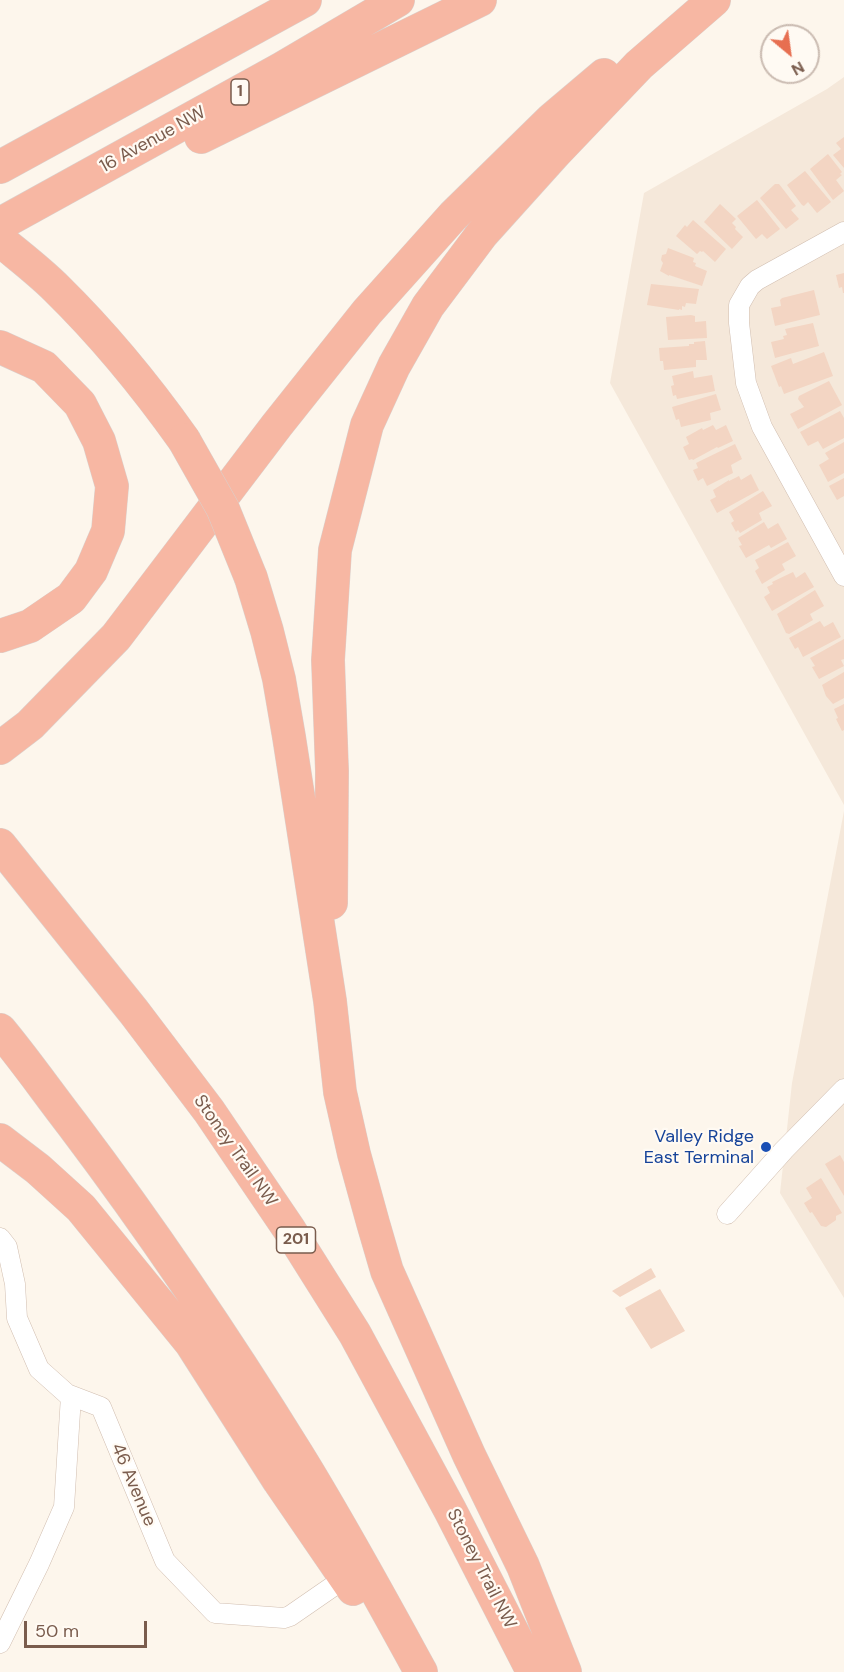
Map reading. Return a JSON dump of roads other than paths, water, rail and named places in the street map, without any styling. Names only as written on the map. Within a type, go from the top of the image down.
[{"type":"highway","points":[[0,167],[304,0]]},
{"type":"highway","name":"16 Avenue NW","points":[[0,224],[281,69],[398,0]]},
{"type":"highway","points":[[81,180],[142,165],[480,0]]},
{"type":"highway","points":[[0,748],[30,725],[116,637],[277,425],[367,312],[453,216],[552,119],[639,46],[703,0]]},
{"type":"highway","points":[[330,1001],[332,771],[329,649],[335,550],[367,426],[394,366],[428,306],[482,234],[639,65],[714,0]]},
{"type":"highway","points":[[0,240],[55,286],[110,343],[156,400],[184,440],[223,509],[251,578],[279,679],[330,1001],[340,1092],[354,1154],[387,1271],[464,1444],[523,1566],[565,1672]]},
{"type":"highway","points":[[0,347],[44,368],[80,404],[99,441],[112,486],[108,531],[91,571],[71,598],[30,626],[0,636]]},
{"type":"highway","name":"Stoney Trail NW","points":[[1,846],[134,1012],[195,1093],[290,1229],[356,1334],[533,1672]]},
{"type":"highway","points":[[0,1030],[134,1209],[252,1383],[298,1456],[421,1672]]},
{"type":"highway","points":[[0,1140],[38,1169],[81,1208],[185,1335],[345,1578],[416,1672]]},
{"type":"street","points":[[844,232],[750,286],[739,305],[739,322],[746,382],[762,428],[844,576]]},
{"type":"street","points":[[727,1214],[784,1150],[844,1089]]},
{"type":"street","name":"46 Avenue","points":[[0,1238],[7,1247],[15,1284],[17,1318],[39,1369],[67,1394],[101,1407],[165,1561],[215,1613],[284,1618],[345,1578]]},
{"type":"street","points":[[0,1643],[64,1507],[71,1396]]},
{"type":"place","name":"Valley Ridge East Terminal","points":[[766,1147]]}]
